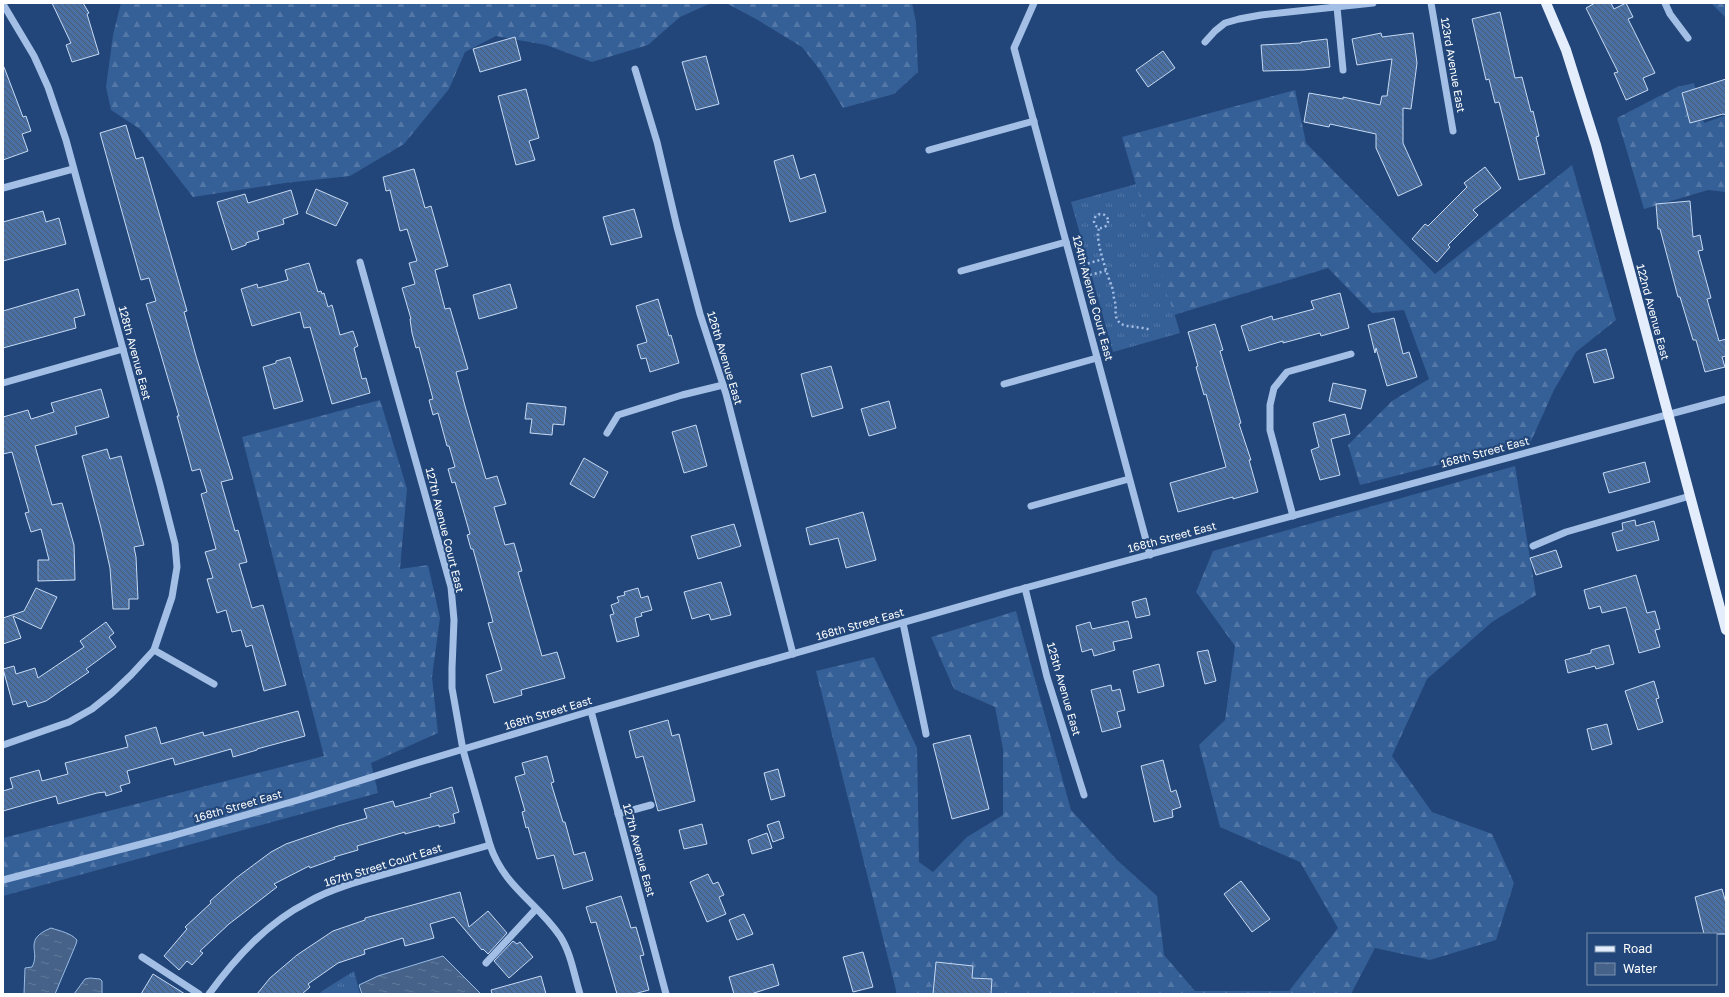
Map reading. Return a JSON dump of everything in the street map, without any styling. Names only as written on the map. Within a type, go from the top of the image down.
[{"type":"main road","name":"122nd Avenue East","points":[[1546,3],[1566,50],[1596,145],[1726,630]]},
{"type":"street","name":"124th Avenue Court East","points":[[1034,3],[1014,48],[1150,554]]},
{"type":"street","points":[[1205,42],[1225,23],[1239,19],[1261,15],[1373,3]]},
{"type":"street","name":"123rd Avenue East","points":[[1431,3],[1453,131]]},
{"type":"street","points":[[1665,3],[1670,14],[1688,38]]},
{"type":"street","name":"128th Avenue East","points":[[3,4],[34,56],[48,87],[66,140],[175,544],[176,567],[172,597],[154,650]]},
{"type":"street","points":[[1337,7],[1343,70]]},
{"type":"street","name":"126th Avenue East","points":[[635,69],[657,142],[677,227],[700,314],[723,385],[793,654]]},
{"type":"street","points":[[929,150],[1034,121]]},
{"type":"street","points":[[3,188],[73,168]]},
{"type":"street","points":[[961,270],[1066,242]]},
{"type":"street","name":"127th Avenue Court East","points":[[360,262],[451,587],[454,620],[452,688],[463,750],[490,845],[502,872],[560,936],[580,994]]},
{"type":"street","points":[[3,383],[123,349]]},
{"type":"street","points":[[1293,516],[1270,430],[1270,405],[1274,388],[1287,372],[1351,354]]},
{"type":"street","points":[[1004,384],[1097,358]]},
{"type":"street","points":[[607,432],[618,415],[682,395],[723,385]]},
{"type":"street","name":"168th Street East","points":[[3,880],[201,828],[591,711],[1025,588],[1726,399]]},
{"type":"street","points":[[1030,506],[1130,479]]},
{"type":"street","points":[[1532,546],[1566,532],[1690,496]]},
{"type":"street","name":"125th Avenue East","points":[[1025,588],[1047,677],[1084,795]]},
{"type":"street","points":[[903,623],[926,734]]},
{"type":"street","points":[[3,745],[69,722],[92,709],[112,693],[154,650],[214,684]]},
{"type":"street","name":"127th Avenue East","points":[[591,711],[666,994]]},
{"type":"street","points":[[618,814],[651,805]]},
{"type":"street","name":"167th Street Court East","points":[[209,994],[225,972],[249,945],[278,921],[307,902],[334,890],[361,881],[490,845]]},
{"type":"street","points":[[486,963],[536,909]]},
{"type":"street","points":[[142,957],[199,994]]},
{"type":"path","points":[[1102,214],[1106,216],[1108,223],[1106,227],[1099,228],[1095,226],[1094,221],[1097,215],[1102,214]]},
{"type":"path","points":[[1099,228],[1097,234],[1099,247],[1107,278],[1112,289],[1117,319],[1123,324],[1140,326],[1150,330]]},
{"type":"path","points":[[1073,268],[1103,259]]},
{"type":"path","points":[[1076,278],[1106,272]]},
{"type":"green space","points":[[121,3],[711,3],[680,17],[648,45],[592,62],[546,45],[496,36],[465,52],[449,89],[404,144],[350,176],[285,183],[193,197],[140,129],[111,110],[106,87],[113,35]]},
{"type":"green space","points":[[726,3],[912,3],[916,22],[918,72],[894,94],[843,108],[820,70],[802,47]]},
{"type":"green space","points":[[1711,3],[1726,3],[1726,18]]},
{"type":"green space","points":[[1694,83],[1704,123],[1726,115],[1726,192],[1708,190],[1644,209],[1617,118],[1677,87]]},
{"type":"green space","points":[[1295,90],[1306,143],[1435,274],[1572,165],[1616,320],[1576,352],[1554,390],[1531,441],[1360,485],[1348,445],[1392,401],[1429,379],[1404,310],[1372,313],[1328,268],[1174,315],[1122,137]]},
{"type":"green space","points":[[1136,184],[1180,333],[1113,352],[1071,202]]},
{"type":"green space","points":[[380,400],[407,489],[400,569],[428,565],[440,618],[432,677],[438,733],[371,763],[378,793],[3,896],[3,838],[324,756],[242,437]]},
{"type":"green space","points":[[1515,466],[1536,595],[1492,622],[1427,679],[1392,756],[1432,812],[1492,834],[1514,883],[1496,940],[1430,960],[1375,948],[1351,994],[897,994],[816,671],[874,657],[917,748],[919,862],[933,872],[967,837],[1003,815],[1003,749],[995,707],[954,689],[931,637],[1016,611],[1071,810],[1117,860],[1157,896],[1164,955],[1195,991],[1289,991],[1338,928],[1300,862],[1220,827],[1199,745],[1225,720],[1235,646],[1196,592],[1213,551]]},
{"type":"green space","points":[[354,971],[360,994],[319,994],[322,991]]},
{"type":"water","points":[[51,928],[65,932],[72,936],[77,940],[76,944],[55,994],[24,994],[25,968],[32,967],[35,956],[35,941],[42,932]]},
{"type":"water","points":[[443,956],[481,994],[362,994],[359,985],[378,976]]},
{"type":"water","points":[[85,979],[100,979],[102,981],[102,994],[74,994]]},
{"type":"building","points":[[52,3],[83,3],[89,13],[87,14],[99,54],[72,62],[66,45],[71,43]]},
{"type":"building","points":[[1595,3],[1611,3],[1614,9],[1626,3],[1633,17],[1628,19],[1655,73],[1643,78],[1648,90],[1626,100],[1614,73],[1618,72],[1586,8]]},
{"type":"building","points":[[1500,12],[1515,78],[1522,77],[1531,112],[1533,111],[1539,136],[1536,137],[1545,174],[1519,180],[1499,102],[1495,103],[1489,79],[1486,80],[1472,19]]},
{"type":"building","points":[[1381,33],[1382,37],[1413,33],[1417,63],[1411,109],[1403,108],[1403,143],[1422,185],[1398,196],[1376,148],[1376,134],[1330,124],[1329,127],[1304,122],[1309,93],[1343,99],[1343,97],[1380,105],[1382,96],[1387,96],[1392,59],[1357,65],[1352,39]]},
{"type":"building","points":[[515,37],[521,60],[480,72],[473,49]]},
{"type":"building","points":[[1327,39],[1330,67],[1304,70],[1263,71],[1261,45],[1301,43]]},
{"type":"building","points":[[1163,51],[1175,68],[1148,87],[1136,70]]},
{"type":"building","points":[[706,56],[719,104],[696,110],[682,62]]},
{"type":"building","points":[[3,67],[23,117],[26,116],[31,131],[22,134],[28,151],[3,160]]},
{"type":"building","points":[[1726,79],[1726,115],[1723,114],[1690,123],[1682,93]]},
{"type":"building","points":[[526,89],[539,138],[529,141],[535,160],[516,165],[498,96]]},
{"type":"building","points":[[126,125],[136,159],[143,157],[187,311],[184,312],[196,356],[233,479],[221,482],[235,531],[238,530],[247,562],[239,564],[252,608],[263,605],[286,685],[264,691],[252,645],[246,647],[241,630],[232,632],[226,610],[217,613],[207,579],[213,578],[205,552],[216,549],[201,494],[207,492],[200,469],[192,471],[177,416],[179,416],[146,304],[156,301],[149,278],[141,280],[100,133]]},
{"type":"building","points":[[793,155],[800,179],[815,174],[826,212],[790,222],[774,161]]},
{"type":"building","points":[[1485,167],[1501,188],[1473,210],[1478,215],[1448,245],[1450,247],[1437,262],[1412,239],[1425,224],[1428,226],[1467,187],[1464,183]]},
{"type":"building","points":[[414,169],[425,208],[431,206],[448,266],[435,270],[445,309],[450,308],[468,369],[456,372],[465,406],[486,479],[497,476],[506,504],[494,507],[505,545],[514,543],[522,571],[518,572],[542,656],[557,652],[565,678],[521,690],[522,695],[494,703],[486,675],[502,670],[488,623],[493,622],[473,549],[471,549],[467,535],[470,534],[455,482],[452,483],[448,469],[455,467],[449,446],[447,446],[438,413],[433,415],[429,400],[433,399],[419,347],[416,348],[412,333],[411,319],[402,288],[415,284],[409,263],[417,261],[407,229],[400,231],[390,190],[386,191],[383,177]]},
{"type":"building","points":[[316,189],[348,203],[336,226],[306,213]]},
{"type":"building","points":[[291,190],[298,214],[283,219],[284,224],[257,232],[259,239],[246,243],[246,245],[232,250],[217,202],[245,194],[248,203]]},
{"type":"building","points":[[1690,201],[1693,237],[1700,235],[1703,250],[1698,251],[1711,298],[1707,299],[1719,341],[1726,339],[1726,356],[1722,357],[1725,367],[1705,372],[1696,340],[1693,340],[1680,297],[1678,297],[1660,229],[1658,229],[1656,204]]},
{"type":"building","points":[[634,209],[642,237],[611,245],[603,217]]},
{"type":"building","points":[[43,211],[46,222],[59,218],[66,244],[3,261],[3,222]]},
{"type":"building","points":[[309,263],[318,292],[321,291],[322,294],[324,293],[328,307],[332,305],[340,335],[353,331],[358,346],[354,348],[362,379],[366,378],[370,393],[332,404],[310,327],[304,328],[300,312],[252,326],[241,289],[257,284],[258,288],[288,280],[285,270]]},
{"type":"building","points":[[510,284],[517,308],[479,319],[473,295]]},
{"type":"building","points":[[78,289],[85,315],[74,318],[76,328],[3,348],[3,311]]},
{"type":"building","points":[[1340,293],[1349,328],[1321,336],[1320,333],[1283,343],[1283,341],[1249,351],[1241,326],[1272,316],[1273,320],[1314,309],[1311,301]]},
{"type":"building","points":[[658,299],[679,363],[650,372],[646,358],[641,359],[637,345],[647,342],[636,306]]},
{"type":"building","points":[[1394,318],[1403,354],[1409,352],[1417,377],[1387,386],[1376,348],[1375,353],[1368,325]]},
{"type":"building","points":[[1215,324],[1223,350],[1220,351],[1241,423],[1239,424],[1251,460],[1249,460],[1258,492],[1233,499],[1233,497],[1178,512],[1170,483],[1226,467],[1206,394],[1204,395],[1196,367],[1198,366],[1188,332]]},
{"type":"building","points":[[1606,349],[1614,378],[1594,383],[1586,354]]},
{"type":"building","points":[[290,357],[303,401],[274,409],[263,367]]},
{"type":"building","points":[[831,366],[843,408],[812,417],[801,374]]},
{"type":"building","points":[[1333,383],[1366,390],[1361,409],[1329,401]]},
{"type":"building","points":[[101,389],[109,417],[75,427],[77,434],[35,446],[52,505],[62,503],[74,545],[75,580],[38,581],[38,560],[49,560],[41,529],[31,532],[25,513],[29,512],[12,452],[3,454],[3,417],[28,410],[31,419],[54,412],[51,403]]},
{"type":"building","points":[[889,401],[896,428],[869,436],[861,409]]},
{"type":"building","points":[[527,403],[566,407],[564,425],[553,424],[552,435],[530,433],[532,419],[525,419]]},
{"type":"building","points":[[1345,414],[1350,434],[1331,439],[1340,475],[1320,480],[1311,450],[1319,447],[1313,423]]},
{"type":"building","points":[[696,425],[707,466],[684,473],[672,432]]},
{"type":"building","points":[[107,449],[110,459],[121,456],[144,545],[134,547],[136,557],[138,599],[129,599],[129,609],[113,609],[110,568],[82,456]]},
{"type":"building","points":[[584,458],[608,472],[594,498],[570,484]]},
{"type":"building","points":[[1645,462],[1650,482],[1609,493],[1603,473]]},
{"type":"building","points":[[863,512],[876,560],[846,568],[838,538],[810,545],[806,528]]},
{"type":"building","points":[[1635,520],[1636,526],[1654,521],[1659,540],[1617,551],[1612,533],[1623,530],[1622,523]]},
{"type":"building","points":[[734,524],[741,546],[698,559],[691,536]]},
{"type":"building","points":[[1556,550],[1562,567],[1536,575],[1530,558]]},
{"type":"building","points":[[1636,575],[1647,613],[1655,611],[1660,629],[1655,630],[1660,647],[1639,653],[1626,607],[1602,613],[1600,606],[1589,609],[1584,590]]},
{"type":"building","points":[[721,582],[731,615],[711,620],[709,614],[692,619],[684,592]]},
{"type":"building","points":[[36,588],[57,597],[41,629],[13,616],[21,638],[3,644],[3,618],[24,611]]},
{"type":"building","points":[[638,588],[641,598],[648,596],[652,610],[641,613],[642,616],[635,618],[639,636],[617,642],[610,615],[614,614],[611,605],[619,602],[617,597],[625,595],[624,592]]},
{"type":"building","points":[[1146,598],[1150,615],[1136,618],[1132,602]]},
{"type":"building","points":[[1128,621],[1132,638],[1113,642],[1115,650],[1094,656],[1092,649],[1082,652],[1076,626],[1090,622],[1092,629]]},
{"type":"building","points":[[106,622],[114,633],[109,637],[116,647],[86,669],[89,672],[46,701],[28,707],[26,701],[13,705],[3,669],[14,666],[16,674],[35,668],[38,678],[84,647],[80,641]]},
{"type":"building","points":[[1609,645],[1614,664],[1596,669],[1595,666],[1568,673],[1565,660],[1591,653],[1591,650]]},
{"type":"building","points":[[1208,650],[1216,681],[1205,684],[1197,652]]},
{"type":"building","points":[[1159,664],[1164,686],[1138,693],[1133,671]]},
{"type":"building","points":[[1654,681],[1659,698],[1656,699],[1663,722],[1638,730],[1625,691]]},
{"type":"building","points":[[1111,685],[1112,691],[1120,689],[1125,710],[1117,712],[1121,727],[1102,732],[1091,690]]},
{"type":"building","points":[[298,711],[305,736],[233,757],[231,749],[175,765],[173,758],[127,771],[130,783],[120,786],[122,791],[106,796],[105,792],[97,793],[58,804],[56,796],[3,811],[3,791],[13,788],[10,778],[39,770],[42,781],[68,774],[65,763],[128,747],[125,736],[156,727],[161,744],[203,732],[204,736]]},
{"type":"building","points":[[668,720],[672,736],[679,734],[695,801],[658,811],[643,756],[636,758],[629,731]]},
{"type":"building","points":[[1607,724],[1612,744],[1592,750],[1587,729]]},
{"type":"building","points":[[970,735],[989,809],[952,819],[933,744]]},
{"type":"building","points":[[547,756],[554,782],[551,783],[563,822],[565,822],[574,855],[585,852],[593,880],[563,889],[554,855],[537,859],[528,827],[526,828],[522,812],[525,811],[515,777],[525,774],[522,763]]},
{"type":"building","points":[[1163,760],[1171,792],[1176,790],[1181,807],[1172,810],[1173,817],[1154,822],[1141,766]]},
{"type":"building","points":[[778,769],[785,796],[771,800],[764,773]]},
{"type":"building","points":[[452,787],[459,812],[453,814],[455,823],[439,827],[439,825],[405,834],[405,832],[357,846],[358,850],[334,857],[335,859],[310,868],[309,866],[274,884],[277,887],[229,924],[200,951],[203,953],[192,965],[187,961],[179,970],[164,956],[187,929],[185,927],[211,903],[210,901],[236,878],[271,852],[286,844],[338,826],[367,818],[364,809],[393,801],[395,807],[431,797],[430,794]]},
{"type":"building","points":[[779,821],[784,838],[773,842],[767,825]]},
{"type":"building","points":[[702,824],[707,844],[684,849],[679,830]]},
{"type":"building","points":[[767,833],[772,848],[752,854],[748,840]]},
{"type":"building","points":[[708,874],[713,884],[718,882],[724,895],[719,897],[726,914],[707,922],[690,882]]},
{"type":"building","points":[[1241,881],[1270,919],[1252,932],[1224,894]]},
{"type":"building","points":[[1722,889],[1726,903],[1726,934],[1704,933],[1695,897]]},
{"type":"building","points":[[460,892],[469,927],[488,911],[507,933],[488,954],[483,949],[482,950],[454,917],[430,924],[434,938],[405,946],[403,938],[364,950],[365,954],[338,963],[308,984],[310,987],[302,994],[257,994],[270,978],[297,955],[333,931],[365,920],[365,918]]},
{"type":"building","points":[[621,896],[631,928],[636,927],[644,955],[640,956],[649,990],[634,994],[617,994],[596,922],[591,923],[586,907]]},
{"type":"building","points":[[744,914],[753,934],[737,940],[729,920]]},
{"type":"building","points":[[513,941],[517,944],[520,942],[533,957],[509,978],[494,961]]},
{"type":"building","points":[[863,952],[873,987],[853,992],[843,957]]},
{"type":"building","points":[[936,962],[973,966],[972,978],[992,979],[991,994],[933,994]]},
{"type":"building","points":[[773,964],[779,985],[751,994],[734,994],[729,977]]},
{"type":"building","points":[[153,974],[185,994],[141,994]]},
{"type":"building","points":[[541,976],[546,994],[492,994],[491,990]]}]
